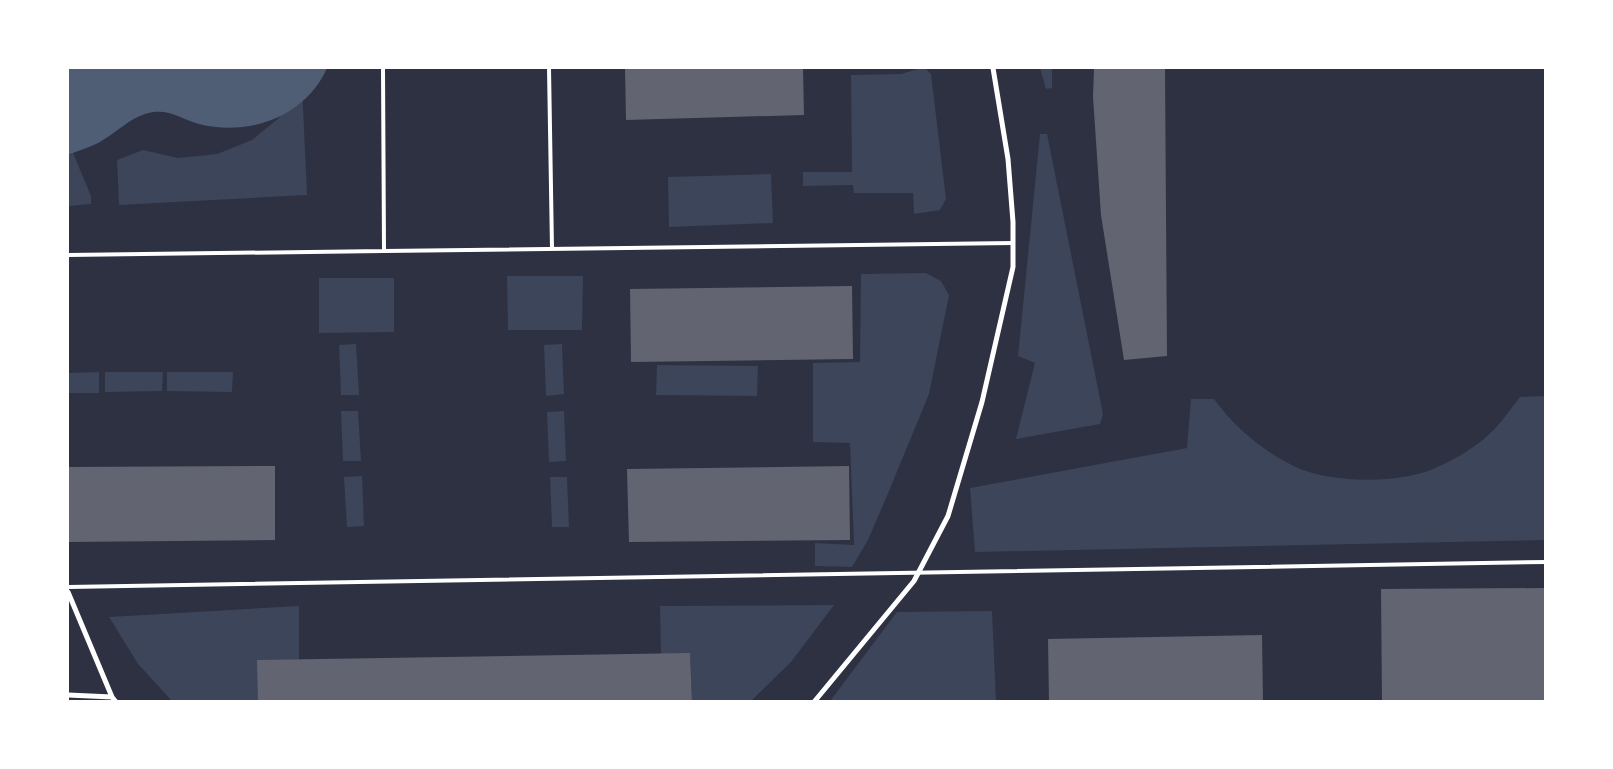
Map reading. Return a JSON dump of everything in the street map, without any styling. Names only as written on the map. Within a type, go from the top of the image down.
[{"type":"street","points":[[814,702],[914,581],[948,516],[982,402],[1012,267],[1013,243],[1008,159],[993,68]]},
{"type":"street","points":[[68,592],[114,699],[68,695]]},
{"type":"lane","points":[[383,68],[384,251]]},
{"type":"lane","points":[[549,68],[552,249]]},
{"type":"lane","points":[[68,255],[1013,243]]},
{"type":"lane","points":[[68,587],[1546,562]]},
{"type":"shaded area","points":[[68,68],[327,68],[318,85],[305,99],[291,110],[274,119],[256,125],[218,127],[192,122],[173,114],[153,112],[134,119],[95,145],[68,155]]},
{"type":"shaded area","points":[[925,68],[931,74],[946,199],[940,210],[914,214],[913,193],[854,193],[853,185],[803,186],[803,172],[852,172],[851,75],[901,74]]},
{"type":"shaded area","points":[[1040,68],[1052,68],[1052,88],[1046,89]]},
{"type":"shaded area","points":[[302,84],[307,195],[119,205],[117,160],[143,150],[178,158],[217,154],[252,140],[279,118]]},
{"type":"shaded area","points":[[1040,134],[1047,134],[1103,414],[1100,424],[1016,439],[1035,363],[1018,356]]},
{"type":"shaded area","points":[[73,153],[91,196],[91,204],[68,206],[68,156]]},
{"type":"shaded area","points":[[771,174],[773,223],[669,227],[668,177]]},
{"type":"shaded area","points":[[926,273],[941,281],[949,295],[929,394],[868,540],[852,567],[815,566],[815,543],[854,545],[850,443],[813,442],[813,363],[860,362],[861,274]]},
{"type":"shaded area","points":[[507,276],[583,276],[582,330],[508,330]]},
{"type":"shaded area","points":[[319,278],[394,278],[394,332],[319,333]]},
{"type":"shaded area","points":[[356,344],[359,395],[341,395],[339,345]]},
{"type":"shaded area","points":[[562,344],[564,394],[546,396],[544,345]]},
{"type":"shaded area","points":[[657,365],[758,366],[757,396],[656,395]]},
{"type":"shaded area","points":[[99,372],[99,393],[68,393],[68,373]]},
{"type":"shaded area","points":[[105,372],[163,372],[162,391],[105,392]]},
{"type":"shaded area","points":[[167,372],[233,372],[232,392],[167,391]]},
{"type":"shaded area","points":[[1545,396],[1545,540],[975,552],[970,488],[1187,448],[1191,399],[1214,399],[1241,430],[1274,455],[1298,468],[1329,477],[1366,480],[1419,474],[1438,467],[1461,455],[1489,435],[1520,397]]},
{"type":"shaded area","points":[[341,411],[358,411],[361,461],[343,461]]},
{"type":"shaded area","points":[[564,411],[566,461],[549,462],[547,412]]},
{"type":"shaded area","points":[[362,476],[364,526],[347,527],[344,477]]},
{"type":"shaded area","points":[[550,477],[567,477],[569,527],[552,527]]},
{"type":"shaded area","points":[[834,605],[791,662],[750,702],[692,701],[690,654],[661,654],[660,606]]},
{"type":"shaded area","points":[[299,606],[299,659],[258,701],[172,701],[138,664],[109,617]]},
{"type":"shaded area","points":[[992,611],[996,701],[830,701],[897,612]]},
{"type":"building","points":[[625,68],[803,68],[804,115],[626,120]]},
{"type":"building","points":[[1094,68],[1165,68],[1167,356],[1124,360],[1101,215],[1093,97]]},
{"type":"building","points":[[852,286],[853,359],[631,362],[630,289]]},
{"type":"building","points":[[275,466],[275,540],[68,542],[68,467]]},
{"type":"building","points":[[849,466],[850,540],[629,542],[627,469]]},
{"type":"building","points":[[1546,588],[1546,702],[1382,702],[1381,589]]},
{"type":"building","points":[[1262,635],[1263,702],[1049,702],[1048,639]]},
{"type":"building","points":[[690,653],[692,702],[258,702],[257,660]]}]
